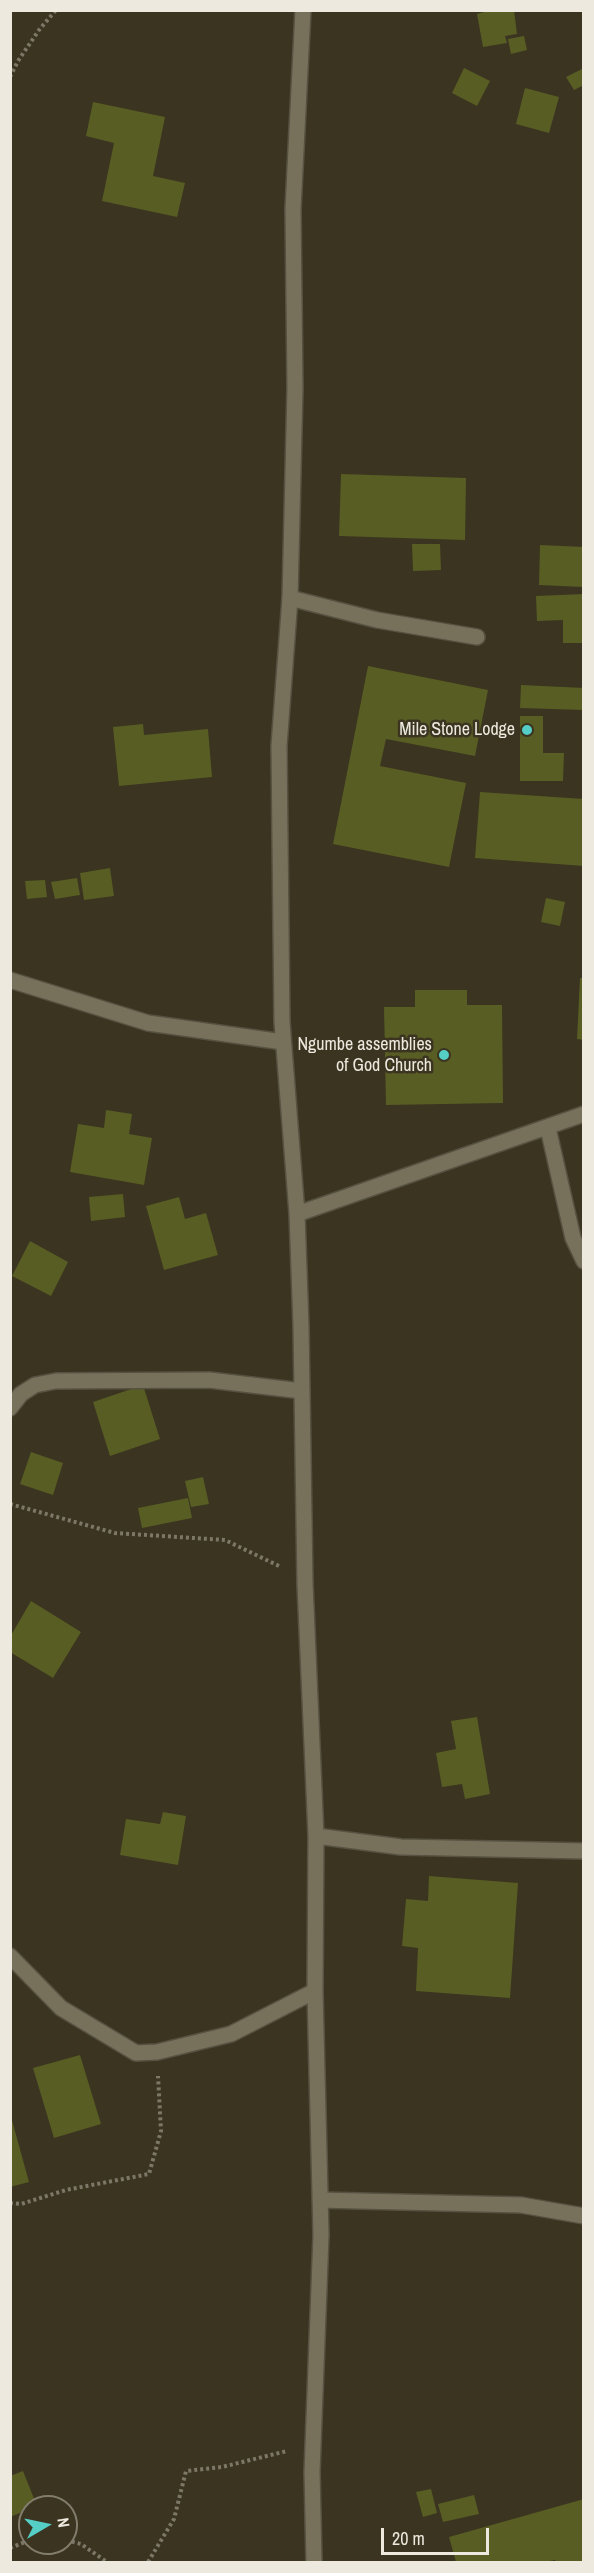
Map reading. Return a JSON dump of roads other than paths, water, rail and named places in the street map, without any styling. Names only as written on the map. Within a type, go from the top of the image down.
[{"type":"street","points":[[303,10],[293,209],[295,388],[290,598],[279,746],[283,1042],[297,1214],[305,1584],[316,1836],[315,1991],[321,2235],[313,2444],[314,2562]]},
{"type":"street","points":[[290,598],[377,620],[477,637]]},
{"type":"street","points":[[10,980],[148,1023],[283,1042]]},
{"type":"street","points":[[297,1214],[584,1114]]},
{"type":"street","points":[[548,1128],[573,1238],[584,1261]]},
{"type":"street","points":[[10,1408],[21,1394],[34,1384],[56,1381],[209,1380],[302,1391]]},
{"type":"street","points":[[316,1836],[401,1847],[584,1851]]},
{"type":"street","points":[[10,1956],[61,2008],[136,2053],[157,2052],[231,2034],[315,1991]]},
{"type":"street","points":[[320,2200],[521,2205],[584,2216]]},
{"type":"place","name":"Mile Stone Lodge","points":[[527,730]]},
{"type":"place","name":"Ngumbe assemblies of God Church","points":[[444,1055]]}]
